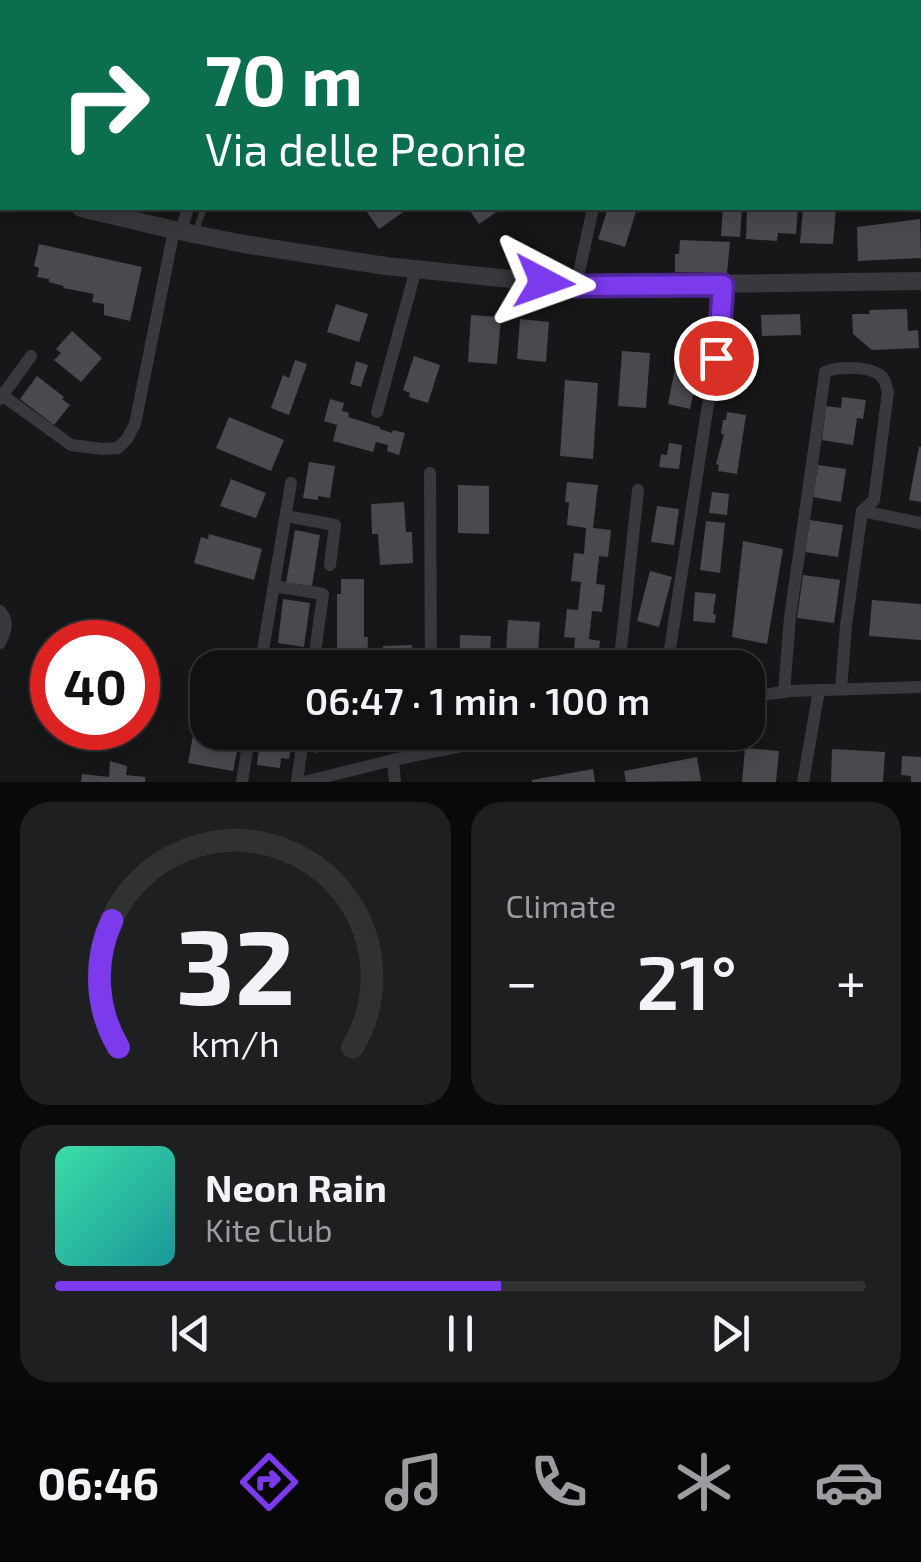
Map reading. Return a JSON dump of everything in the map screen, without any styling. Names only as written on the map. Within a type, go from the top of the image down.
[{"type":"street","points":[[93,210],[183,232],[416,269],[576,286],[921,281]]},
{"type":"street","points":[[31,356],[1,397],[71,445],[103,450],[118,448],[127,440],[188,210]]},
{"type":"street","points":[[576,286],[593,210]]},
{"type":"street","points":[[378,412],[416,269]]},
{"type":"street","points":[[671,650],[720,328],[723,285]]},
{"type":"street","points":[[784,692],[790,617],[824,380],[832,368],[876,372],[888,392],[874,500],[862,511],[841,689]]},
{"type":"street","points":[[430,473],[431,650]]},
{"type":"street","points":[[263,650],[291,483]]},
{"type":"street","points":[[621,650],[638,490]]},
{"type":"street","points":[[862,511],[921,524]]},
{"type":"street","points":[[286,516],[335,525],[330,564]]},
{"type":"street","points":[[274,586],[323,594],[315,650]]},
{"type":"street","points":[[0,612],[6,628],[0,644]]},
{"type":"street","points":[[765,695],[921,687]]},
{"type":"street","points":[[803,782],[819,690]]},
{"type":"street","points":[[242,782],[247,750]]},
{"type":"street","points":[[303,750],[300,782],[441,750]]},
{"type":"street","points":[[393,760],[394,782]]},
{"type":"lane","points":[[183,232],[202,210]]},
{"type":"building","points":[[365,210],[406,210],[379,229]]},
{"type":"building","points":[[469,210],[497,210],[498,211],[479,224]]},
{"type":"building","points":[[607,210],[636,210],[625,247],[598,239]]},
{"type":"building","points":[[723,210],[742,210],[740,237],[721,236]]},
{"type":"building","points":[[747,210],[798,210],[796,234],[778,233],[777,241],[746,239]]},
{"type":"building","points":[[803,210],[836,210],[833,244],[800,243]]},
{"type":"building","points":[[920,219],[921,258],[858,261],[857,227]]},
{"type":"building","points":[[680,240],[730,242],[727,273],[675,272]]},
{"type":"building","points":[[39,244],[142,267],[130,321],[104,315],[104,304],[92,302],[94,294],[63,288],[37,277],[39,268],[34,266]]},
{"type":"building","points":[[336,304],[368,314],[359,342],[327,332]]},
{"type":"building","points":[[907,309],[908,331],[918,330],[919,348],[872,350],[853,334],[852,314]]},
{"type":"building","points":[[800,314],[801,335],[762,336],[761,315]]},
{"type":"building","points":[[471,315],[501,317],[497,364],[468,362]]},
{"type":"building","points":[[520,319],[549,322],[546,362],[517,359]]},
{"type":"building","points":[[72,331],[102,358],[81,382],[54,360],[61,353],[56,349]]},
{"type":"building","points":[[622,351],[650,353],[646,408],[618,406]]},
{"type":"building","points":[[678,353],[701,358],[690,409],[668,404]]},
{"type":"building","points":[[414,356],[440,365],[428,403],[409,397],[410,393],[403,390]]},
{"type":"building","points":[[728,359],[747,362],[743,391],[724,389]]},
{"type":"building","points":[[295,360],[307,364],[289,415],[271,408],[283,375],[289,378]]},
{"type":"building","points":[[356,361],[368,365],[361,387],[350,384]]},
{"type":"building","points":[[37,376],[70,405],[54,425],[20,399]]},
{"type":"building","points":[[565,380],[598,383],[593,459],[560,456]]},
{"type":"building","points":[[842,397],[866,400],[863,419],[857,418],[853,445],[822,440],[826,406],[841,408]]},
{"type":"building","points":[[330,399],[344,403],[342,411],[349,413],[348,417],[392,433],[405,433],[399,455],[387,451],[388,445],[376,442],[373,452],[333,441],[337,425],[324,421]]},
{"type":"building","points":[[727,412],[746,415],[737,474],[718,471],[716,464]]},
{"type":"building","points":[[229,417],[284,440],[271,471],[216,448]]},
{"type":"building","points":[[669,443],[682,445],[679,469],[659,467],[661,454],[667,455]]},
{"type":"building","points":[[921,447],[921,502],[909,500]]},
{"type":"building","points":[[309,462],[335,466],[330,498],[303,498]]},
{"type":"building","points":[[818,465],[846,469],[841,502],[813,497]]},
{"type":"building","points":[[231,479],[266,493],[256,518],[220,506]]},
{"type":"building","points":[[567,482],[598,485],[593,528],[611,530],[608,557],[599,556],[596,584],[605,585],[602,612],[592,611],[589,639],[600,641],[599,650],[574,650],[575,638],[564,637],[567,609],[578,610],[581,582],[571,581],[574,553],[584,554],[586,528],[567,525],[569,502],[565,502]]},
{"type":"building","points":[[458,485],[489,486],[489,534],[458,533]]},
{"type":"building","points":[[712,492],[729,494],[727,515],[709,513]]},
{"type":"building","points":[[404,502],[406,532],[412,532],[413,563],[380,565],[378,534],[372,534],[371,504]]},
{"type":"building","points":[[657,506],[679,509],[674,545],[651,542]]},
{"type":"building","points":[[810,520],[843,525],[838,557],[805,552]]},
{"type":"building","points":[[706,521],[725,523],[720,573],[700,570]]},
{"type":"building","points":[[295,530],[320,535],[312,586],[286,583]]},
{"type":"building","points":[[209,534],[262,549],[254,580],[194,563],[201,537],[208,539]]},
{"type":"building","points":[[743,541],[783,549],[767,644],[732,637]]},
{"type":"building","points":[[650,571],[672,577],[659,627],[637,621]]},
{"type":"building","points":[[803,575],[840,580],[834,623],[797,618]]},
{"type":"building","points":[[341,579],[364,579],[368,650],[337,650],[337,594],[341,594]]},
{"type":"building","points":[[695,592],[716,594],[715,623],[693,621]]},
{"type":"building","points":[[283,599],[310,603],[304,647],[278,643]]},
{"type":"building","points":[[872,600],[921,604],[921,640],[869,636]]},
{"type":"building","points":[[508,620],[540,622],[538,650],[506,650]]},
{"type":"building","points":[[460,635],[491,636],[490,650],[460,650]]},
{"type":"building","points":[[412,645],[412,650],[383,650],[383,646]]},
{"type":"building","points":[[832,749],[885,752],[883,782],[831,782]]},
{"type":"building","points":[[190,750],[237,750],[233,771],[188,763]]},
{"type":"building","points":[[259,750],[290,750],[289,759],[281,758],[280,768],[257,765]]},
{"type":"building","points":[[745,750],[779,751],[776,782],[742,782]]},
{"type":"building","points":[[902,756],[921,757],[921,782],[911,782],[911,776],[901,775]]},
{"type":"building","points":[[697,757],[701,781],[626,782],[624,771]]},
{"type":"building","points":[[110,761],[127,766],[126,775],[145,777],[145,782],[81,782],[82,774],[109,777]]},
{"type":"building","points":[[593,769],[595,782],[532,782],[532,780]]},
{"type":"route","points":[[544,282],[576,286],[723,285],[716,358]]}]
